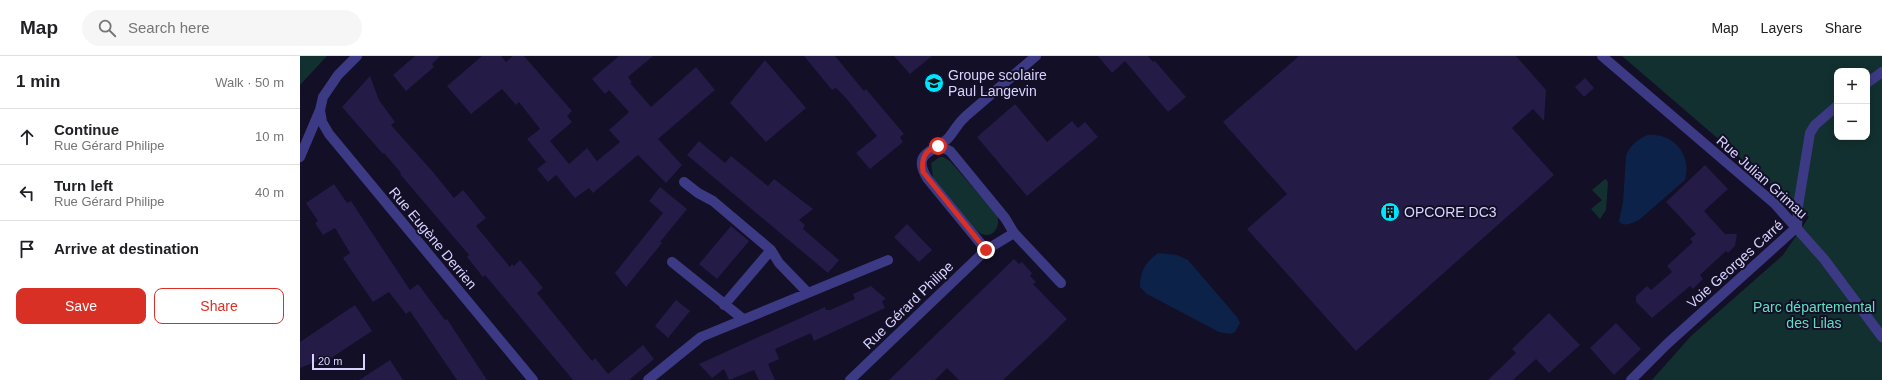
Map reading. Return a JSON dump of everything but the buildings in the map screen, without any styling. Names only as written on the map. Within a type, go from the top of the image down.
[{"type":"street","points":[[300,157],[320,110],[323,97],[329,86],[357,56]]},
{"type":"street","points":[[986,250],[923,172],[923,157],[932,148],[938,146],[950,136],[956,125],[1036,56]]},
{"type":"street","name":"Rue Julian Grimau","points":[[1602,56],[1775,204],[1824,259],[1882,337]]},
{"type":"street","points":[[1870,81],[1882,72]]},
{"type":"street","name":"Voie Georges Carré","points":[[1631,380],[1667,344],[1797,227],[1798,206],[1810,133],[1815,125],[1834,109]]},
{"type":"street","name":"Rue Eugène Derrien","points":[[320,110],[322,122],[329,134],[533,380]]},
{"type":"street","points":[[938,146],[950,150],[1005,218],[1014,233],[1061,283]]},
{"type":"street","points":[[684,182],[698,193],[713,201],[771,250],[779,262],[808,293]]},
{"type":"street","name":"Rue Gérard Philipe","points":[[850,380],[986,250],[1014,233]]},
{"type":"street","points":[[724,304],[771,250]]},
{"type":"street","points":[[648,380],[701,337],[888,260]]},
{"type":"street","points":[[672,262],[743,319]]},
{"type":"green space","points":[[300,56],[327,56],[300,85]]},
{"type":"green space","name":"Parc départemental des Lilas","points":[[1622,56],[1882,56],[1882,380],[1652,380],[1691,336],[1783,255],[1809,217]]},
{"type":"green space","points":[[940,157],[950,161],[997,215],[998,225],[994,232],[986,235],[977,231],[933,178],[931,163]]},
{"type":"green space","points":[[1605,179],[1608,183],[1606,210],[1600,219],[1591,209],[1602,200],[1592,190]]},
{"type":"water","points":[[1648,135],[1657,135],[1666,138],[1679,147],[1686,162],[1685,180],[1639,220],[1626,225],[1619,221],[1623,202],[1626,156],[1629,149],[1635,143]]},
{"type":"water","points":[[1158,253],[1177,255],[1188,260],[1237,317],[1240,323],[1235,332],[1230,334],[1219,332],[1147,294],[1140,287],[1141,276],[1144,268]]},
{"type":"place","name":"Groupe scolaire Paul Langevin","points":[[934,83]]},
{"type":"place","name":"OPCORE DC3","points":[[1390,212]]},
{"type":"route","points":[[938,146],[932,148],[923,157],[923,172],[986,250]]}]
